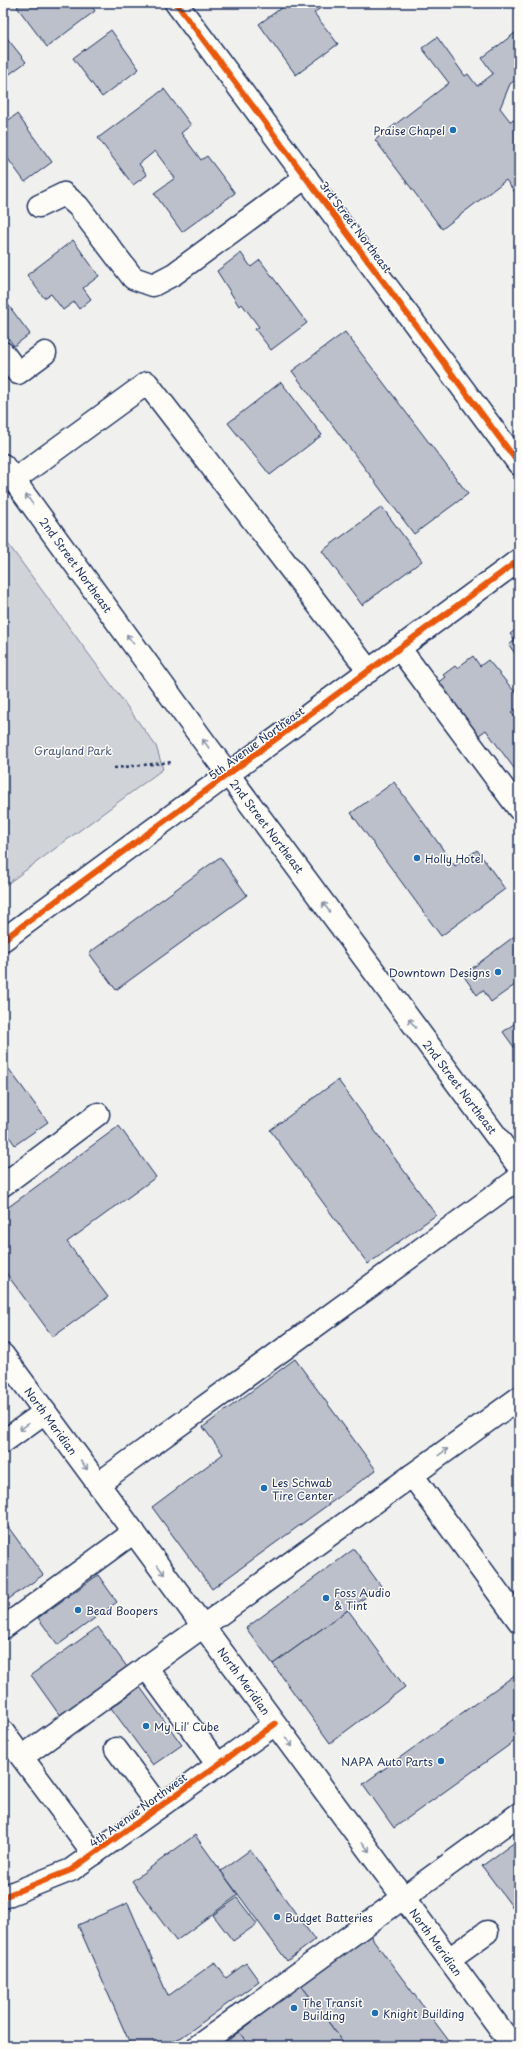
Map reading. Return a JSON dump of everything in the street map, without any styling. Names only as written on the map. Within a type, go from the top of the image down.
[{"type":"main road","name":"3rd Street Northeast","points":[[176,3],[519,464]]},
{"type":"main road","points":[[39,206],[64,194],[78,206],[133,278],[153,285],[174,274],[306,177]]},
{"type":"main road","points":[[3,353],[18,373],[45,353]]},
{"type":"main road","points":[[9,472],[147,383],[369,671]]},
{"type":"main road","name":"2nd Street Northeast","points":[[9,472],[229,775],[519,1166]]},
{"type":"main road","name":"5th Avenue Northeast","points":[[3,940],[519,560]]},
{"type":"main road","points":[[400,649],[519,809]]},
{"type":"main road","points":[[3,1185],[98,1114]]},
{"type":"main road","points":[[98,1484],[519,1178]]},
{"type":"main road","name":"North Meridian","points":[[3,1355],[513,2046]]},
{"type":"main road","points":[[22,1757],[519,1398]]},
{"type":"main road","points":[[3,1442],[45,1412]]},
{"type":"main road","points":[[412,1475],[519,1621]]},
{"type":"main road","points":[[3,1628],[134,1532]]},
{"type":"main road","points":[[146,1667],[218,1765]]},
{"type":"main road","name":"4th Avenue Northwest","points":[[3,1897],[71,1870],[275,1724]]},
{"type":"main road","points":[[3,1732],[94,1854]]},
{"type":"main road","points":[[116,1749],[159,1807]]},
{"type":"main road","points":[[198,2046],[519,1814]]},
{"type":"main road","points":[[449,1959],[487,1932]]},
{"type":"path","points":[[114,768],[172,762]]},
{"type":"green space","name":"Grayland Park","points":[[3,537],[156,746],[163,769],[3,887]]},
{"type":"building","points":[[22,3],[90,3],[95,11],[47,47],[17,7]]},
{"type":"building","points":[[288,3],[327,3],[314,13],[338,44],[296,75],[259,24]]},
{"type":"building","points":[[111,30],[139,69],[102,97],[73,58]]},
{"type":"building","name":"Praise Chapel","points":[[519,30],[519,77],[510,84],[500,108],[510,121],[519,119],[519,198],[506,180],[442,229],[375,140],[449,83],[422,48],[437,37],[465,76],[468,74],[477,86],[493,74],[482,58]]},
{"type":"building","points":[[3,33],[26,62],[3,79]]},
{"type":"building","points":[[164,89],[191,125],[181,133],[201,160],[207,156],[235,193],[182,232],[154,193],[175,178],[155,151],[139,164],[147,175],[133,185],[98,138]]},
{"type":"building","points":[[17,114],[52,162],[25,182],[3,152],[3,124]]},
{"type":"building","points":[[73,240],[99,276],[83,288],[91,299],[79,309],[74,302],[63,310],[51,294],[44,298],[27,275]]},
{"type":"building","points":[[241,253],[251,267],[260,260],[307,323],[271,350],[255,329],[259,327],[242,304],[239,306],[217,271]]},
{"type":"building","points":[[3,298],[30,334],[14,346],[3,331]]},
{"type":"building","points":[[345,332],[468,494],[414,534],[292,371]]},
{"type":"building","points":[[281,382],[322,435],[270,475],[228,423]]},
{"type":"building","points":[[382,507],[422,561],[362,605],[322,551]]},
{"type":"building","points":[[519,627],[519,659],[509,645],[515,640],[510,634]]},
{"type":"building","points":[[473,656],[480,666],[488,660],[519,697],[519,707],[511,712],[519,723],[519,775],[486,730],[475,738],[436,684],[445,677],[443,675],[455,666],[457,668]]},
{"type":"building","name":"Holly Hotel","points":[[394,782],[455,866],[477,850],[505,889],[441,936],[351,813]]},
{"type":"building","points":[[220,857],[247,895],[116,990],[89,953]]},
{"type":"building","points":[[516,935],[519,939],[519,982],[491,1002],[483,990],[477,995],[463,975]]},
{"type":"building","points":[[519,1020],[519,1054],[503,1032]]},
{"type":"building","points":[[3,1061],[48,1122],[15,1145],[3,1128]]},
{"type":"building","points":[[338,1080],[436,1215],[368,1264],[270,1130]]},
{"type":"building","points":[[119,1126],[156,1177],[67,1242],[108,1297],[53,1337],[3,1269],[3,1211]]},
{"type":"building","name":"Les Schwab Tire Center","points":[[295,1359],[376,1470],[212,1589],[152,1507],[223,1454],[203,1427]]},
{"type":"building","points":[[3,1520],[43,1575],[3,1603]]},
{"type":"building","name":"Foss Audio & Tint","points":[[354,1549],[381,1586],[273,1664],[246,1628]]},
{"type":"building","name":"Bead Boopers","points":[[98,1575],[117,1602],[58,1645],[38,1618]]},
{"type":"building","points":[[348,1610],[405,1687],[330,1743],[273,1664]]},
{"type":"building","points":[[98,1627],[130,1671],[63,1720],[31,1675]]},
{"type":"building","name":"NAPA Auto Parts","points":[[515,1675],[519,1681],[519,1738],[394,1828],[363,1784]]},
{"type":"building","name":"My Lil' Cube","points":[[140,1687],[182,1745],[153,1765],[111,1708]]},
{"type":"building","points":[[195,1835],[238,1895],[176,1941],[132,1881]]},
{"type":"building","points":[[519,1839],[519,1916],[482,1866]]},
{"type":"building","name":"Budget Batteries","points":[[250,1850],[315,1940],[287,1961],[221,1871]]},
{"type":"building","points":[[237,1898],[257,1924],[233,1941],[213,1915]]},
{"type":"building","points":[[128,1903],[168,1996],[215,1962],[226,1978],[246,1963],[259,1981],[182,2037],[161,2046],[131,2046],[78,1925]]},
{"type":"building","name":"Knight Building","points":[[369,1934],[449,2041],[449,2046],[346,2046],[301,1985]]},
{"type":"building","name":"The Transit Building","points":[[301,1985],[346,2046],[250,2046],[239,2032]]},
{"type":"building","points":[[239,2032],[250,2046],[221,2046]]},
{"type":"cycle path","points":[[176,3],[519,464]]},
{"type":"cycle path","points":[[3,940],[519,560]]},
{"type":"cycle path","points":[[3,1897],[71,1870],[275,1724]]},
{"type":"place","name":"Praise Chapel","points":[[453,130]]},
{"type":"place","name":"Holly Hotel","points":[[417,858]]},
{"type":"place","name":"Downtown Designs","points":[[498,972]]},
{"type":"place","name":"Les Schwab Tire Center","points":[[264,1488]]},
{"type":"place","name":"Foss Audio & Tint","points":[[326,1598]]},
{"type":"place","name":"Bead Boopers","points":[[78,1610]]},
{"type":"place","name":"My Lil' Cube","points":[[146,1726]]},
{"type":"place","name":"NAPA Auto Parts","points":[[441,1761]]},
{"type":"place","name":"Budget Batteries","points":[[277,1917]]},
{"type":"place","name":"The Transit Building","points":[[294,2008]]},
{"type":"place","name":"Knight Building","points":[[375,2013]]}]
